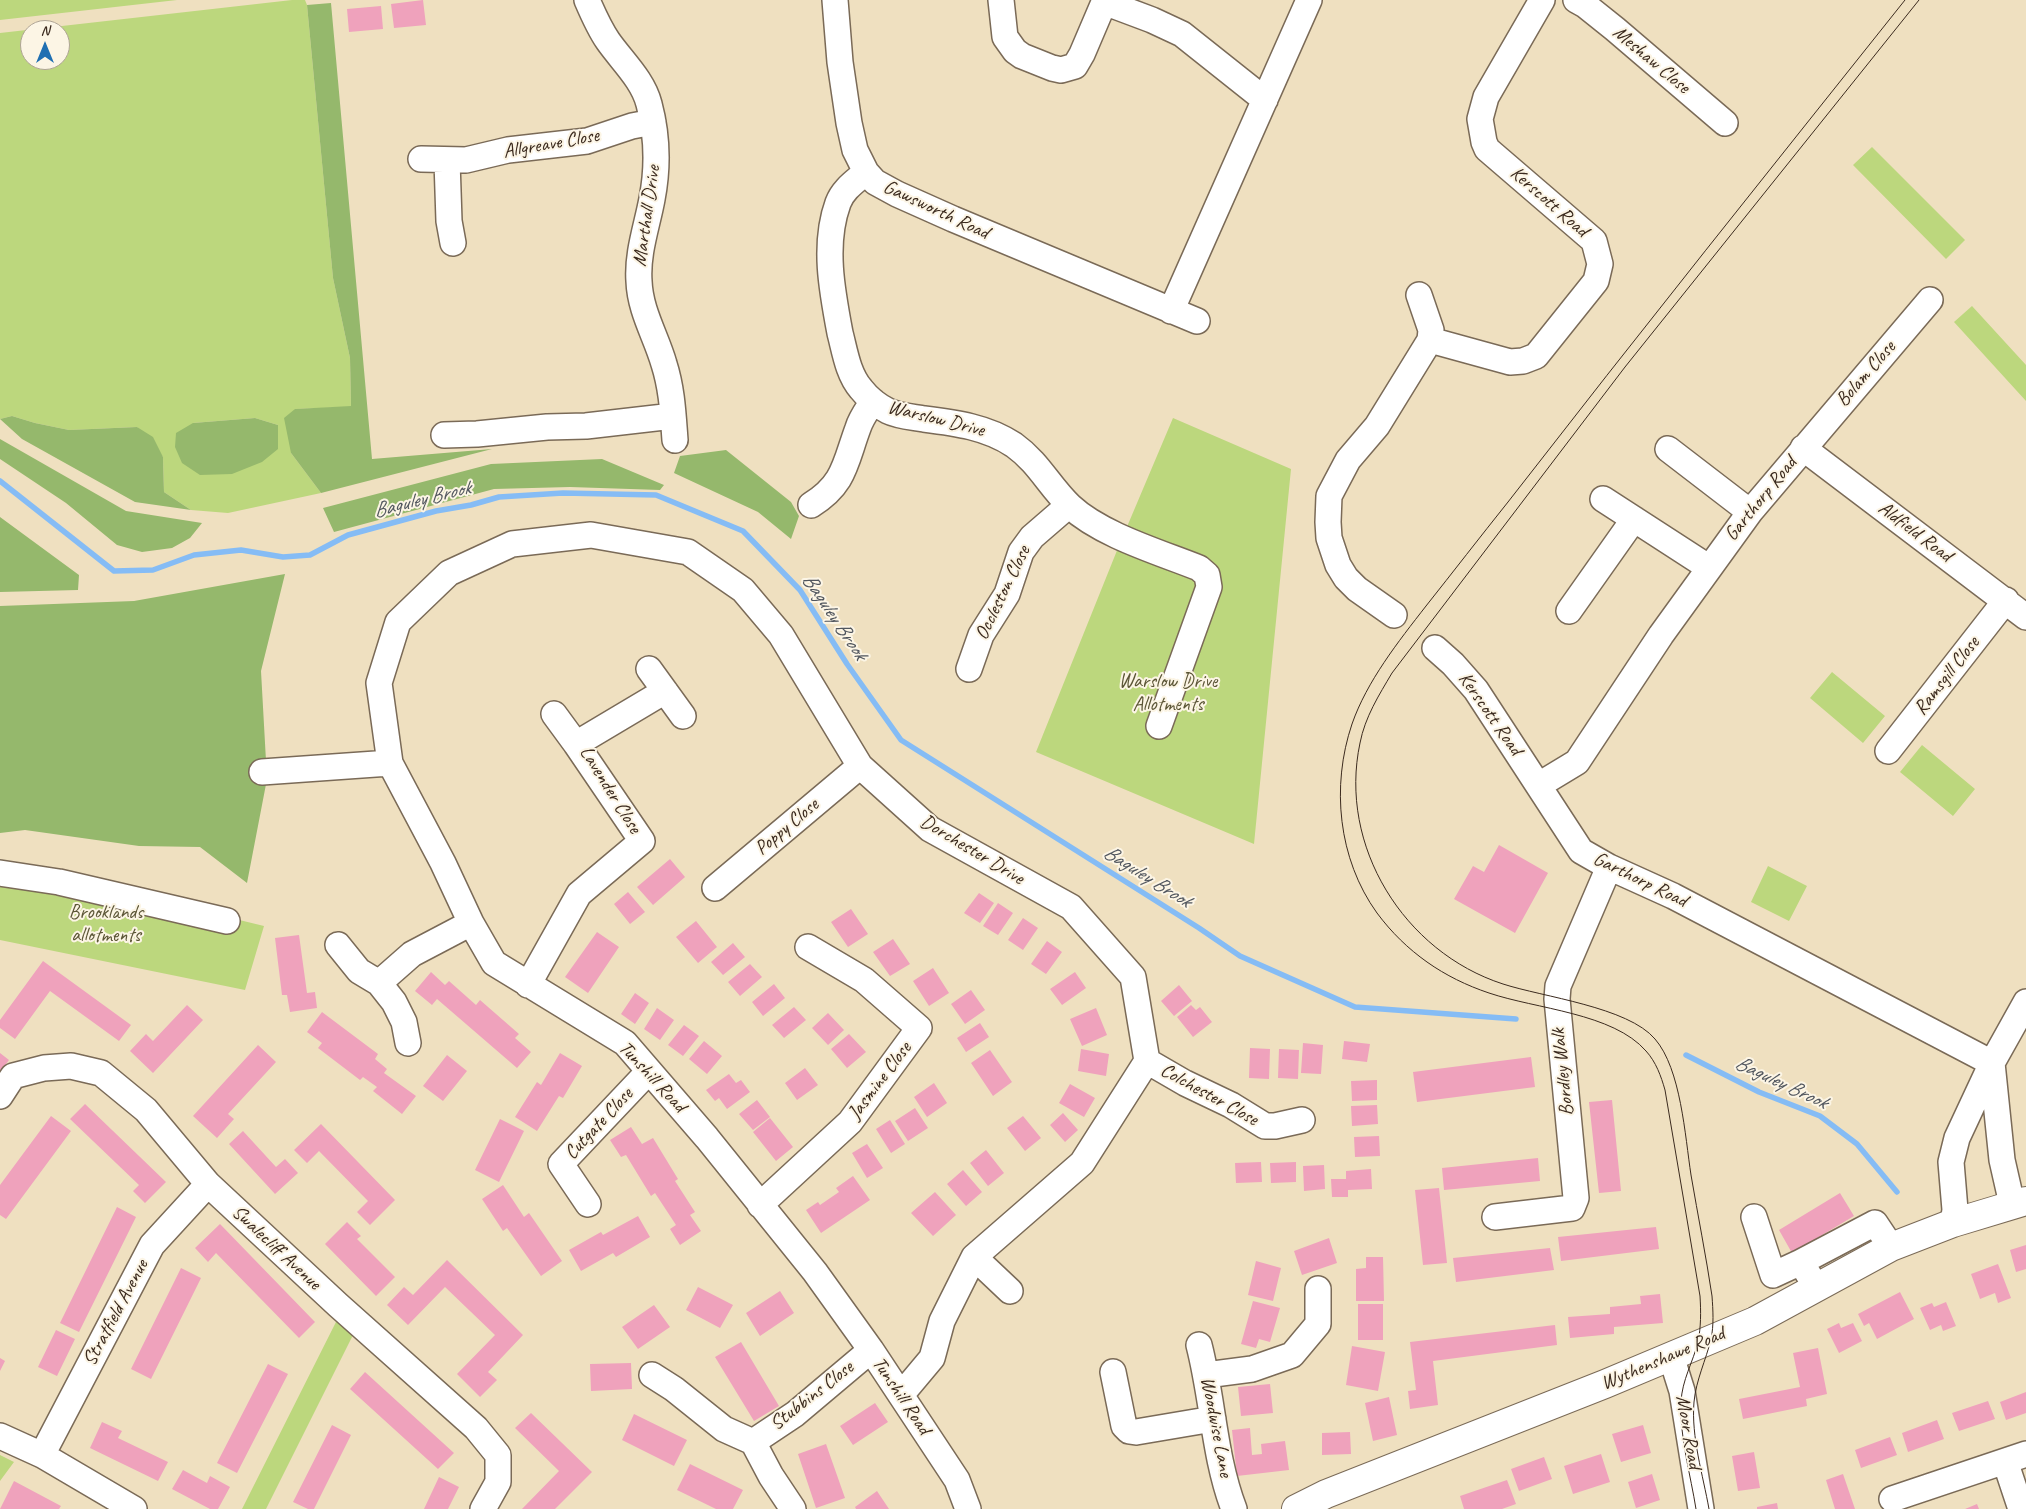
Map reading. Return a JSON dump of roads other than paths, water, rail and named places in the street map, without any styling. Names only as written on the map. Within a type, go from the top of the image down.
[{"type":"main road","name":"Wythenshawe Road","points":[[1296,1509],[1326,1494],[1755,1321],[1891,1247],[1954,1223],[2019,1203]]},
{"type":"street","name":"Marthall Drive","points":[[444,435],[477,434],[547,427],[674,428],[670,387],[640,295],[639,261],[653,188],[655,148],[649,102],[640,84],[607,40],[587,0]]},
{"type":"street","name":"Gawsworth Road","points":[[835,0],[840,62],[849,123],[855,150],[866,172],[875,182],[897,194],[1197,321]]},
{"type":"street","points":[[1001,0],[1005,37],[1015,51],[1022,56],[1061,70],[1075,66],[1082,54],[1104,1],[1182,34],[1265,100]]},
{"type":"street","points":[[1171,311],[1309,0]]},
{"type":"street","name":"Kerscott Road","points":[[1430,340],[1510,362],[1536,356],[1596,281],[1600,264],[1594,241],[1487,149],[1484,142],[1480,119],[1486,97],[1542,0]]},
{"type":"street","name":"Meshaw Close","points":[[1576,0],[1615,29],[1726,123]]},
{"type":"street","name":"Allgreave Close","points":[[421,159],[447,161],[479,158],[508,150],[587,141],[632,126],[653,122]]},
{"type":"street","points":[[447,161],[449,221],[453,243]]},
{"type":"street","name":"Warslow Drive","points":[[866,172],[849,186],[839,201],[831,232],[830,260],[831,284],[845,353],[852,374],[861,389],[873,401],[889,411],[988,431],[1013,444],[1040,468],[1069,505],[1091,522],[1204,571],[1209,580],[1209,587],[1159,726]]},
{"type":"street","points":[[1394,615],[1357,589],[1346,578],[1338,565],[1330,538],[1328,522],[1330,496],[1348,460],[1377,426],[1430,340],[1431,330],[1420,295]]},
{"type":"street","name":"Bolam Close","points":[[1803,448],[1930,300]]},
{"type":"street","points":[[811,505],[835,486],[843,472],[858,426],[873,401]]},
{"type":"street","name":"Garthorp Road","points":[[1803,448],[1750,512],[1708,568],[1661,634],[1577,762],[1539,784],[1581,851],[1609,867],[1673,896],[1992,1063]]},
{"type":"street","name":"Aldfield Road","points":[[1803,448],[2026,617]]},
{"type":"street","points":[[1668,449],[1750,512]]},
{"type":"street","points":[[1604,499],[1708,568]]},
{"type":"street","name":"Occleston Close","points":[[969,668],[981,634],[1007,594],[1020,552],[1032,537],[1069,505]]},
{"type":"street","points":[[1569,611],[1634,518]]},
{"type":"street","name":"Dorchester Drive","points":[[398,622],[449,573],[512,544],[591,535],[688,552],[743,590],[781,635],[860,766],[930,829],[1072,907],[1133,977],[1147,1061]]},
{"type":"street","name":"Ramsgill Close","points":[[1888,751],[2006,600]]},
{"type":"street","name":"Tunshill Road","points":[[398,622],[379,683],[390,763],[471,923],[494,963],[624,1042],[707,1138],[815,1272],[871,1350],[957,1480],[968,1509]]},
{"type":"street","name":"Kerscott Road","points":[[1435,648],[1453,664],[1476,690],[1539,784]]},
{"type":"street","points":[[649,668],[682,716]]},
{"type":"street","name":"Lavender Close","points":[[528,985],[579,894],[642,841],[576,744],[665,691]]},
{"type":"street","points":[[554,714],[576,744]]},
{"type":"street","points":[[262,772],[390,763]]},
{"type":"street","name":"Poppy Close","points":[[714,888],[860,766]]},
{"type":"street","name":"Bordley Walk","points":[[1495,1217],[1572,1208],[1576,1198],[1557,999],[1558,986],[1609,867]]},
{"type":"street","points":[[0,873],[59,882],[227,921]]},
{"type":"street","points":[[379,983],[412,954],[471,923]]},
{"type":"street","points":[[338,945],[359,970],[379,983],[394,1002],[404,1022],[408,1043]]},
{"type":"street","name":"Jasmine Close","points":[[760,1205],[850,1122],[919,1028],[864,980],[808,947]]},
{"type":"street","points":[[1954,1223],[1955,1210],[1951,1162],[1957,1138],[1992,1063],[2026,1002]]},
{"type":"street","points":[[901,1395],[932,1358],[942,1321],[974,1257],[1082,1163],[1147,1061]]},
{"type":"street","name":"Colchester Close","points":[[1147,1061],[1185,1083],[1230,1105],[1265,1126],[1275,1126],[1302,1120]]},
{"type":"street","points":[[1992,1063],[2002,1160],[2019,1203]]},
{"type":"street","name":"Swalecliff Avenue","points":[[0,1096],[13,1076],[44,1068],[71,1066],[101,1073],[146,1110],[208,1184],[338,1306],[476,1428],[498,1455],[498,1482],[483,1509]]},
{"type":"street","name":"Cutgate Close","points":[[588,1204],[561,1164],[649,1071]]},
{"type":"street","name":"Stratfield Avenue","points":[[42,1455],[152,1245],[208,1184]]},
{"type":"street","points":[[1754,1217],[1773,1275],[1875,1223],[1891,1247]]},
{"type":"street","points":[[974,1257],[1010,1291]]},
{"type":"street","points":[[1801,1262],[1816,1287]]},
{"type":"street","points":[[1206,1374],[1252,1369],[1292,1355],[1318,1324],[1318,1289]]},
{"type":"street","name":"Woodwise Lane","points":[[1199,1345],[1220,1456],[1234,1509]]},
{"type":"street","name":"Stubbins Close","points":[[753,1442],[795,1414],[871,1350]]},
{"type":"street","name":"Moor Road","points":[[1671,1356],[1682,1391],[1702,1509]]},
{"type":"street","points":[[1113,1372],[1124,1426],[1129,1431],[1136,1432],[1213,1420]]},
{"type":"street","name":"Stubbins Close","points":[[652,1375],[674,1389],[724,1429],[753,1442],[771,1476],[793,1509]]},
{"type":"street","points":[[0,1436],[42,1455],[134,1509]]},
{"type":"street","points":[[1892,1499],[2016,1458],[2021,1509]]},
{"type":"waterway","name":"Baguley Brook","points":[[0,481],[114,571],[153,570],[194,555],[241,550],[283,557],[310,555],[348,535],[436,511],[471,505],[499,497],[563,493],[656,495],[743,531],[800,590],[847,664],[901,740],[1199,928],[1240,956],[1355,1007],[1516,1019]]},
{"type":"waterway","name":"Baguley Brook","points":[[1686,1055],[1759,1092],[1820,1116],[1857,1144],[1897,1192]]},
{"type":"tram line","points":[[1696,1509],[1682,1428],[1681,1402],[1700,1331],[1700,1296],[1665,1090],[1658,1069],[1646,1051],[1632,1038],[1614,1028],[1594,1020],[1508,999],[1472,987],[1427,962],[1400,940],[1377,913],[1364,892],[1346,846],[1340,797],[1345,748],[1358,708],[1394,648],[1656,313],[1905,0]]},
{"type":"tram line","points":[[1709,1509],[1694,1429],[1694,1402],[1712,1334],[1712,1296],[1684,1123],[1671,1067],[1655,1039],[1642,1028],[1606,1011],[1503,984],[1468,969],[1436,947],[1408,921],[1386,890],[1369,856],[1359,820],[1356,782],[1360,743],[1369,715],[1392,673],[1625,367],[1919,0]]},
{"type":"park label","name":"Warslow Drive Allotments","points":[[1168,694]]},
{"type":"park label","name":"Brooklands allotments","points":[[106,924]]}]
